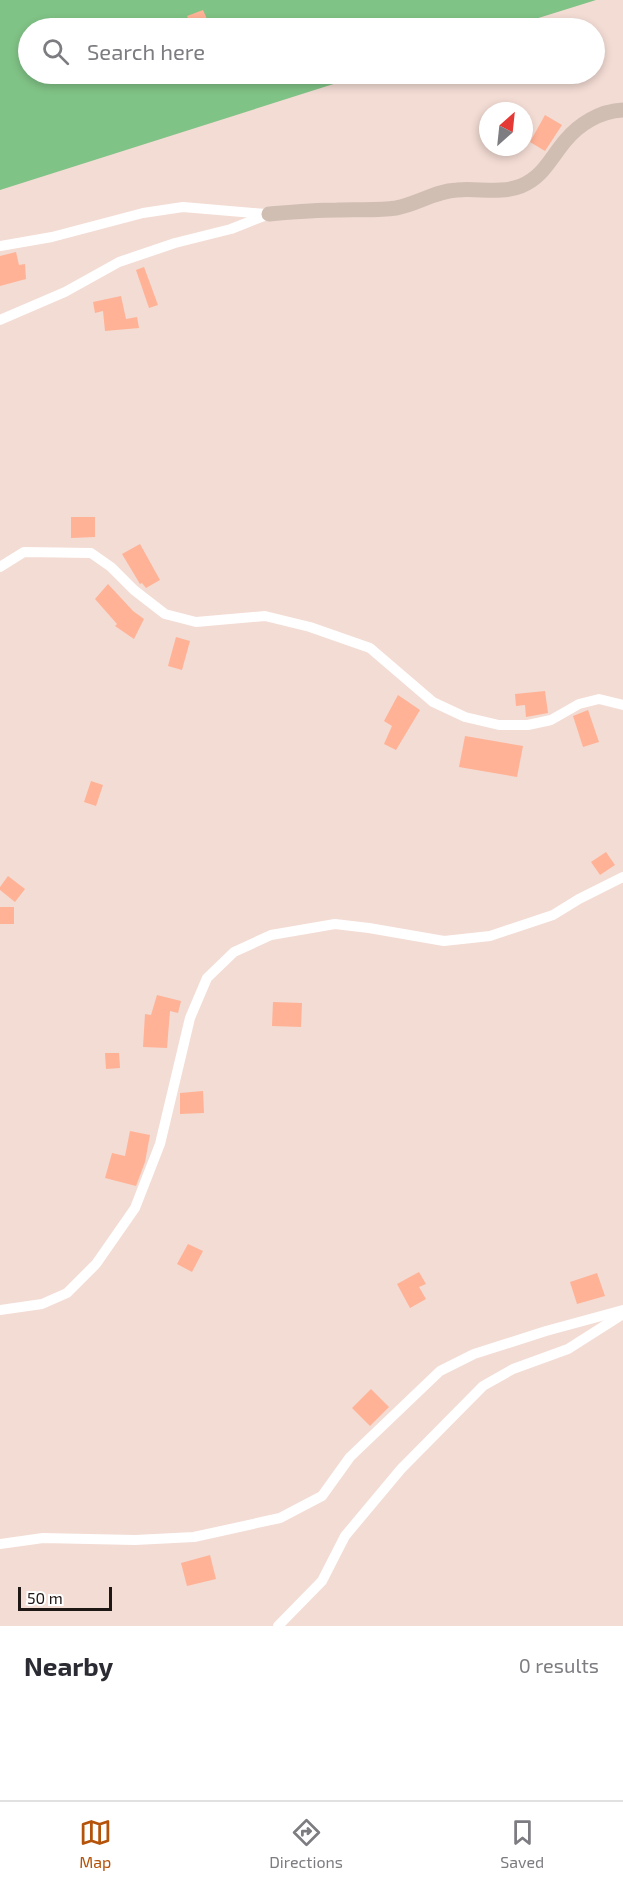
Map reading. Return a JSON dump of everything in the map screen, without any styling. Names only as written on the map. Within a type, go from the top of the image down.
[{"type":"street","points":[[0,246],[52,237],[143,213],[183,207],[269,214],[321,210],[377,210],[399,208],[438,193],[457,190],[505,190],[519,187],[532,181],[544,171],[565,140],[579,127],[598,115],[612,110],[623,110]]},
{"type":"street","points":[[0,320],[65,292],[119,261],[175,243],[231,229],[269,214]]},
{"type":"street","points":[[0,567],[24,552],[91,553],[111,567],[134,590],[165,614],[196,622],[264,616],[310,627],[370,648],[433,702],[465,717],[499,725],[528,725],[550,720],[579,704],[599,699],[623,705]]},
{"type":"street","points":[[0,1310],[42,1304],[67,1293],[96,1264],[135,1208],[160,1144],[190,1018],[207,978],[234,952],[272,935],[335,924],[444,941],[490,936],[552,915],[623,878]]},
{"type":"street","points":[[0,1544],[43,1539],[135,1540],[194,1537],[280,1518],[322,1496],[350,1457],[440,1371],[474,1354],[623,1312]]},
{"type":"street","points":[[278,1626],[322,1581],[345,1536],[401,1469],[483,1386],[513,1369],[568,1349],[623,1312]]},
{"type":"green space","points":[[0,0],[596,0],[538,18],[18,18],[18,84],[334,84],[0,190]]},
{"type":"building","points":[[203,10],[207,18],[188,18],[187,16]]},
{"type":"building","points":[[545,115],[562,125],[545,151],[533,144],[533,137]]},
{"type":"building","points":[[16,252],[19,265],[25,264],[26,279],[0,286],[0,256]]},
{"type":"building","points":[[144,267],[158,305],[149,308],[136,270]]},
{"type":"building","points":[[121,296],[126,319],[137,317],[139,328],[105,331],[103,311],[95,313],[93,302]]},
{"type":"building","points":[[71,517],[95,517],[95,537],[71,538]]},
{"type":"building","points":[[140,544],[160,580],[146,588],[142,583],[140,584],[122,554]]},
{"type":"building","points":[[108,584],[133,611],[144,619],[134,639],[115,626],[117,624],[95,599]]},
{"type":"building","points":[[176,637],[190,641],[182,670],[168,666]]},
{"type":"building","points":[[545,691],[548,713],[526,717],[525,705],[516,706],[515,694]]},
{"type":"building","points":[[398,695],[420,710],[396,750],[384,744],[392,726],[384,721]]},
{"type":"building","points":[[588,710],[599,742],[583,747],[573,716]]},
{"type":"building","points":[[465,736],[523,746],[517,777],[459,767]]},
{"type":"building","points":[[91,781],[103,785],[96,806],[84,802]]},
{"type":"building","points":[[606,852],[615,865],[600,875],[591,862]]},
{"type":"building","points":[[8,876],[25,889],[15,902],[0,890]]},
{"type":"building","points":[[0,907],[14,907],[14,924],[0,924]]},
{"type":"building","points":[[157,995],[181,1001],[178,1013],[170,1011],[167,1048],[143,1047],[145,1014],[151,1015]]},
{"type":"building","points":[[273,1002],[302,1003],[301,1027],[272,1026]]},
{"type":"building","points":[[105,1053],[119,1053],[120,1068],[106,1069]]},
{"type":"building","points":[[203,1091],[204,1113],[180,1114],[180,1093]]},
{"type":"building","points":[[130,1131],[150,1135],[145,1162],[136,1186],[105,1178],[112,1153],[125,1156]]},
{"type":"building","points":[[188,1244],[203,1251],[192,1272],[177,1264]]},
{"type":"building","points":[[419,1272],[426,1284],[419,1287],[426,1299],[410,1308],[397,1284]]},
{"type":"building","points":[[597,1273],[605,1296],[577,1304],[570,1282]]},
{"type":"building","points":[[371,1389],[389,1407],[370,1426],[352,1408]]},
{"type":"building","points":[[210,1555],[216,1579],[187,1586],[181,1563]]}]
